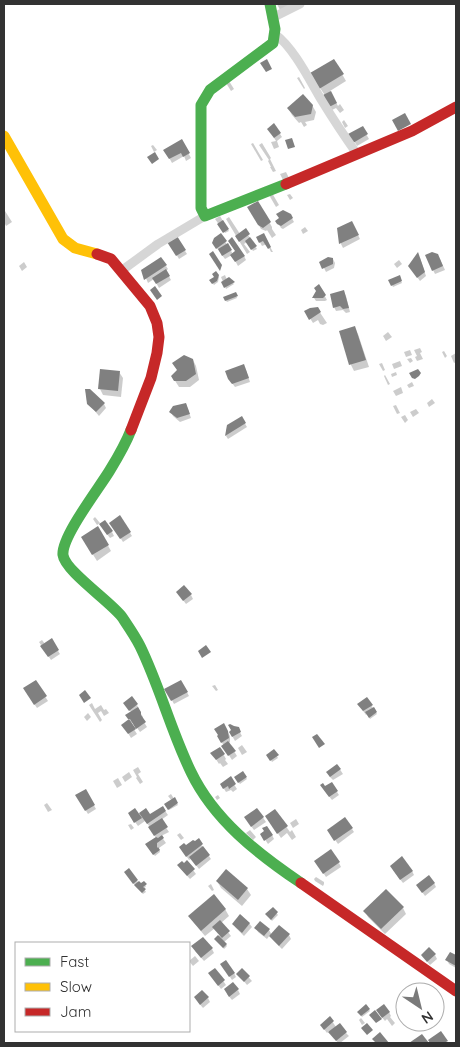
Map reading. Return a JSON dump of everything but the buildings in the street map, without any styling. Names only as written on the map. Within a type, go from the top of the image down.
[{"type":"street","points":[[205,216],[201,208],[201,105],[210,90],[273,43],[275,34],[270,4]]},
{"type":"street","points":[[272,18],[300,4]]},
{"type":"street","points":[[275,34],[299,63],[357,154]]},
{"type":"street","points":[[121,271],[158,244],[205,216],[412,131],[456,107]]},
{"type":"street","points":[[4,136],[63,239],[75,248],[111,259],[150,306],[157,323],[159,337],[151,378],[130,433],[110,470],[68,534],[63,548],[64,558],[71,569],[120,615],[139,644],[191,773],[207,800],[225,822],[236,834],[267,860],[456,991]]},
{"type":"traffic: fast","points":[[270,4],[275,29],[273,43],[210,90],[201,105],[201,208],[205,216],[286,184]]},
{"type":"traffic: fast","points":[[131,430],[113,465],[74,525],[64,547],[63,555],[66,562],[80,578],[122,617],[136,639],[154,677],[177,741],[191,772],[212,806],[238,835],[253,848],[301,883]]},
{"type":"traffic: slow","points":[[4,136],[63,239],[75,248],[97,254]]},
{"type":"traffic: jam","points":[[286,184],[412,131],[456,107]]},
{"type":"traffic: jam","points":[[97,254],[111,259],[150,306],[157,323],[159,337],[151,378],[131,430]]},
{"type":"traffic: jam","points":[[301,883],[456,991]]}]
